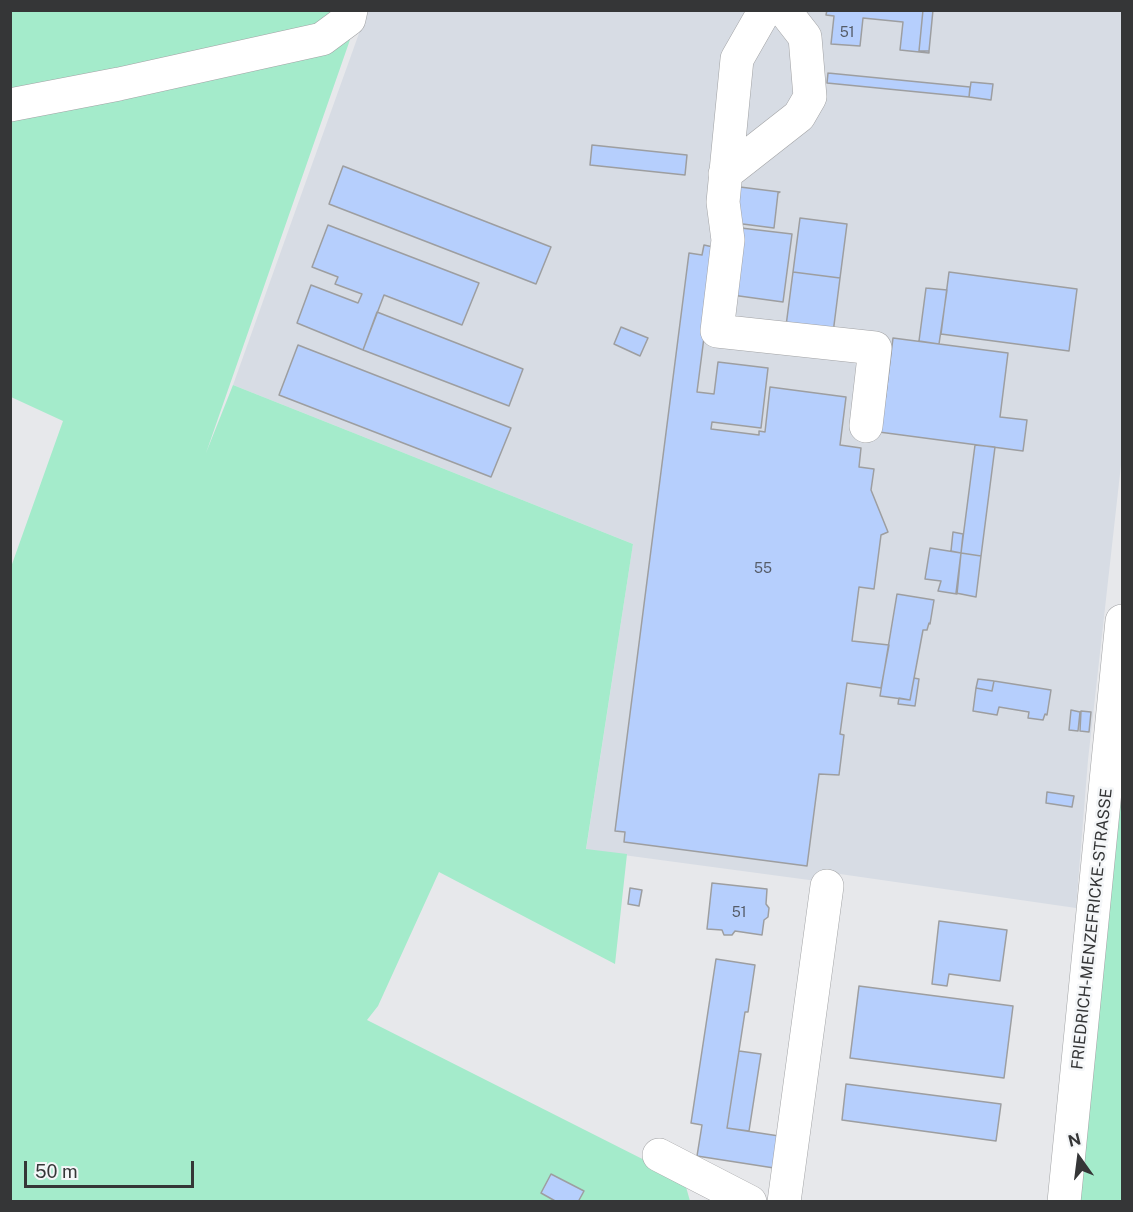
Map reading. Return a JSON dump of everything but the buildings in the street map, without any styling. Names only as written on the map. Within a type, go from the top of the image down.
[{"type":"street","points":[[10,105],[119,84],[322,39],[349,19],[351,10]]},
{"type":"street","points":[[765,10],[737,59],[723,202],[728,240],[717,331],[875,348],[866,426]]},
{"type":"street","points":[[725,174],[800,116],[810,97],[805,37],[784,10]]},
{"type":"street","name":"FRIEDRICH-MENZEFRICKE-STRASSE","points":[[1064,1202],[1122,621]]},
{"type":"street","points":[[784,1202],[827,886]]},
{"type":"street","points":[[659,1155],[750,1202]]},
{"type":"shaded area","points":[[367,11],[1122,11],[1122,456],[1088,760],[1076,908],[840,874],[839,884],[586,850],[633,544],[233,385]]},
{"type":"green space","points":[[10,11],[360,11],[206,453],[233,385],[633,544],[586,849],[627,854],[615,964],[439,872],[378,1006],[367,1020],[684,1180],[690,1201],[11,1201],[11,567],[63,421],[11,397]]},
{"type":"green space","points":[[1122,780],[1122,1201],[1077,1201]]}]
